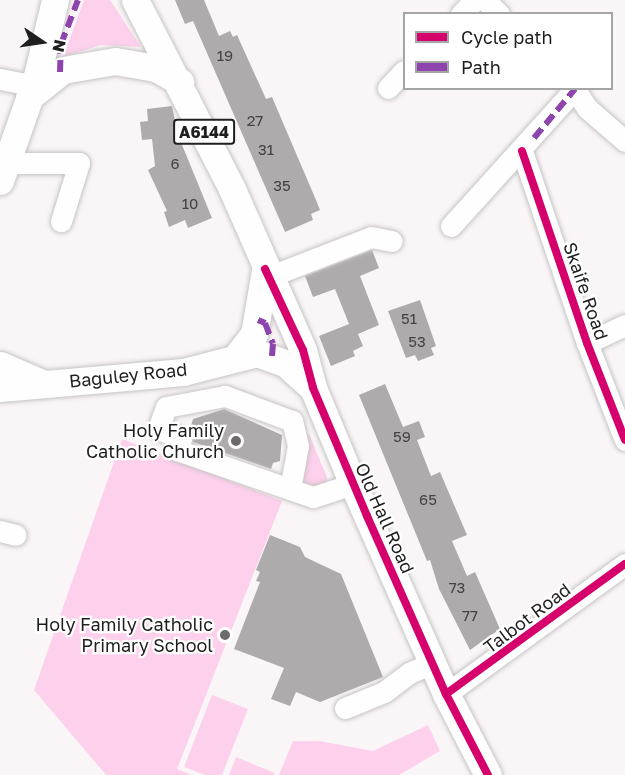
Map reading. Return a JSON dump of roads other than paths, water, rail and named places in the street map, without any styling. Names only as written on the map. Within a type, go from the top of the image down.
[{"type":"main road","points":[[3,172],[31,91],[55,0]]},
{"type":"main road","name":"Old Hall Road","points":[[135,0],[180,82],[232,189],[267,273],[303,350],[313,388],[353,484],[446,694],[488,775]]},
{"type":"main road","points":[[31,91],[63,70],[115,61],[156,68],[180,82]]},
{"type":"main road","points":[[236,357],[254,334],[267,273]]},
{"type":"main road","name":"Old Hall Road","points":[[236,357],[257,353],[272,356],[313,388]]},
{"type":"main road","name":"Baguley Road","points":[[0,365],[43,384],[183,372],[236,357]]},
{"type":"main road","points":[[0,388],[43,384]]},
{"type":"street","points":[[463,12],[474,0]]},
{"type":"street","points":[[485,0],[497,12]]},
{"type":"street","points":[[388,88],[403,73]]},
{"type":"street","points":[[0,79],[31,91]]},
{"type":"street","points":[[451,226],[528,144],[573,90]]},
{"type":"street","points":[[575,90],[592,113],[625,141]]},
{"type":"street","name":"Skaife Road","points":[[528,144],[587,343],[625,440]]},
{"type":"street","points":[[3,172],[26,166],[79,163],[61,221]]},
{"type":"street","points":[[267,273],[371,237],[392,241]]},
{"type":"street","points":[[587,343],[625,325]]},
{"type":"street","points":[[290,489],[298,446],[292,421],[225,396],[166,407],[158,429],[181,438],[177,450],[313,497],[353,484]]},
{"type":"street","name":"Talbot Road","points":[[446,694],[625,564]]},
{"type":"street","points":[[345,708],[384,692],[409,673],[432,663]]},
{"type":"place","name":"Holy Family Catholic Church","points":[[236,441]]},
{"type":"place","name":"Holy Family Catholic Primary School","points":[[225,635]]}]
